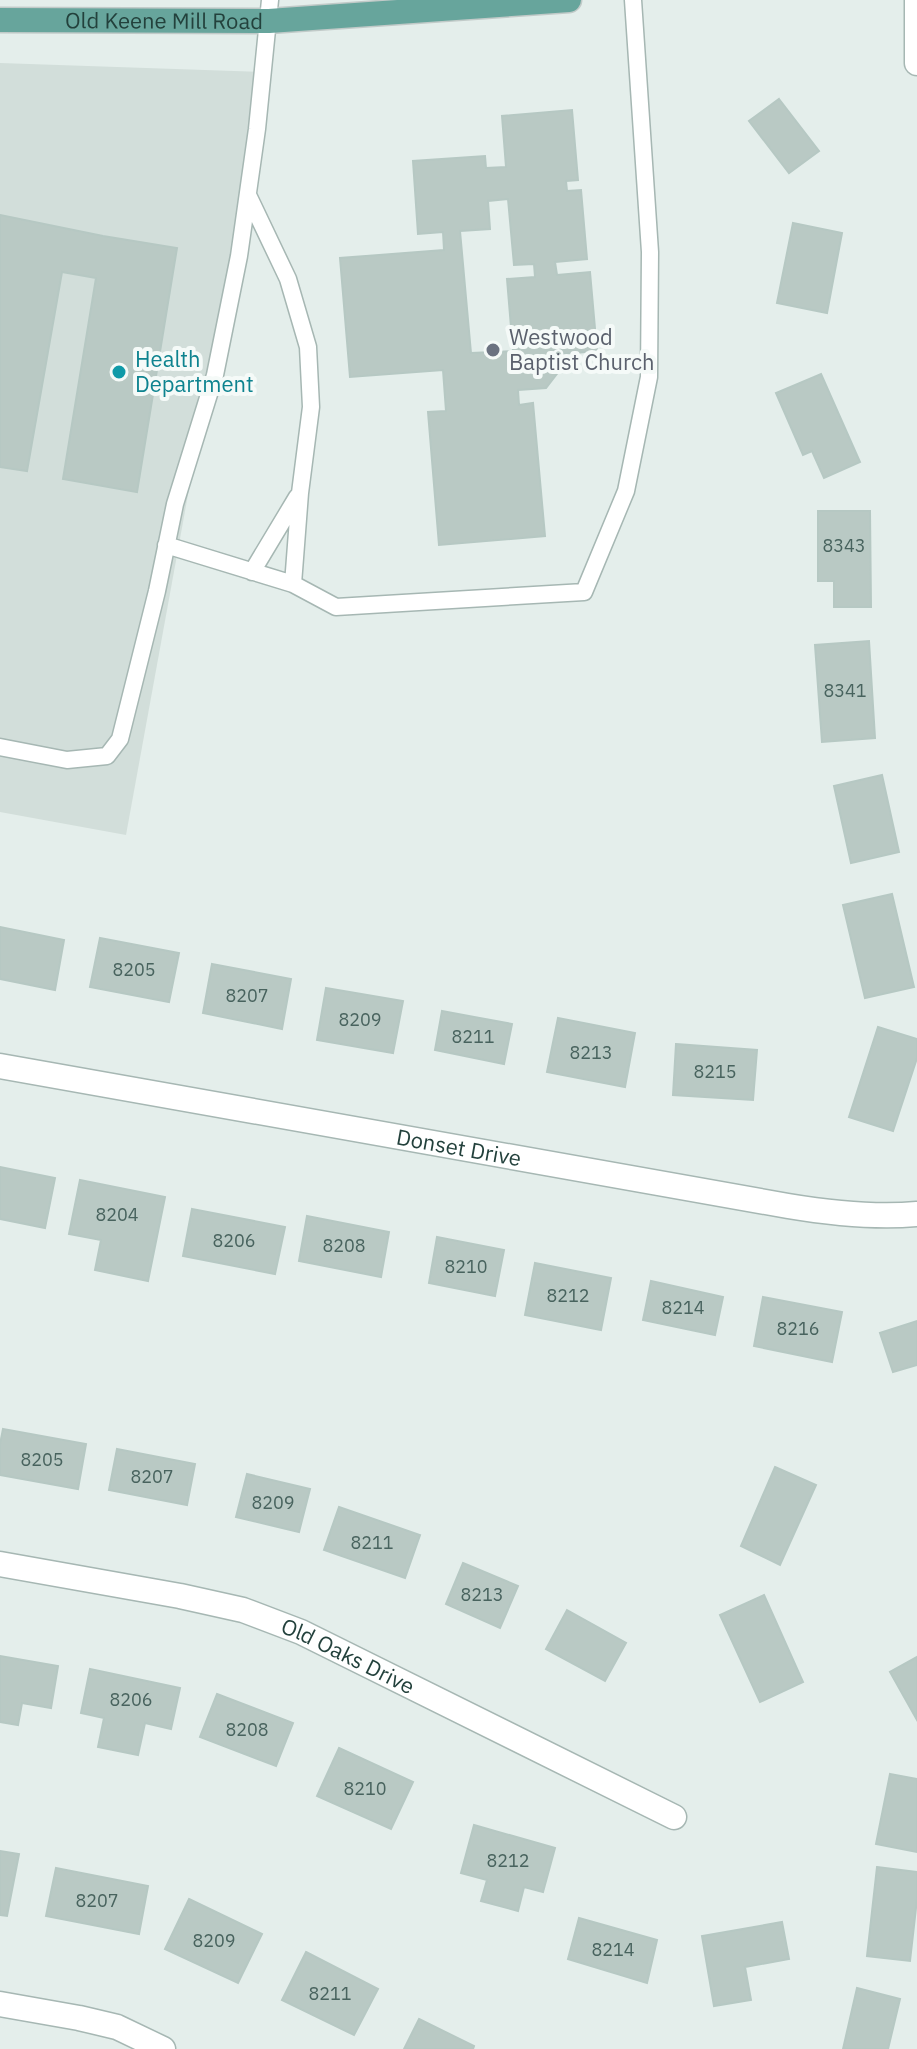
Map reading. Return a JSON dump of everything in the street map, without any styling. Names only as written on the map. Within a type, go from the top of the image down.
[{"type":"main road","name":"Old Keene Mill Road","points":[[0,20],[569,0]]},
{"type":"street","points":[[917,0],[917,63]]},
{"type":"street","name":"Donset Drive","points":[[0,1066],[788,1206],[875,1216],[917,1214]]},
{"type":"street","name":"Old Oaks Drive","points":[[0,1564],[243,1610],[301,1632],[674,1817]]},
{"type":"street","points":[[0,2004],[117,2027],[163,2049]]},
{"type":"lane","points":[[166,545],[293,584],[336,607],[584,592],[626,491],[649,377],[650,252],[633,0]]},
{"type":"lane","points":[[0,747],[67,760],[107,756],[120,739],[175,504],[215,375],[239,256],[269,10]]},
{"type":"lane","points":[[248,193],[288,279],[308,347],[311,407],[293,584]]},
{"type":"lane","points":[[252,572],[300,493]]},
{"type":"shaded area","points":[[0,63],[265,72],[126,835],[0,812]]},
{"type":"building","points":[[779,99],[819,151],[789,173],[749,121]]},
{"type":"building","points":[[572,110],[578,180],[566,181],[567,191],[581,190],[587,259],[555,262],[557,275],[590,272],[597,351],[562,354],[563,366],[546,388],[518,390],[519,405],[533,403],[545,536],[439,545],[428,412],[446,411],[443,370],[350,377],[340,258],[444,250],[443,232],[418,234],[413,161],[485,156],[486,168],[506,167],[502,116]],"holes":[[[508,199],[514,265],[534,264],[535,277],[507,279],[513,351],[471,353],[460,231],[490,229],[488,201]]]},
{"type":"building","name":"Health Department","points":[[0,215],[177,248],[137,492],[63,479],[96,278],[62,272],[27,471],[0,467]]},
{"type":"building","points":[[793,223],[842,233],[827,313],[777,303]]},
{"type":"building","points":[[821,374],[860,462],[824,478],[812,451],[803,455],[776,393]]},
{"type":"building","points":[[818,511],[870,511],[871,607],[834,607],[834,581],[818,581]]},
{"type":"building","points":[[869,641],[875,738],[822,742],[815,645]]},
{"type":"building","points":[[882,775],[899,852],[851,863],[834,786]]},
{"type":"building","points":[[892,894],[914,987],[865,998],[843,905]]},
{"type":"building","points":[[0,927],[64,940],[55,990],[0,979]]},
{"type":"building","points":[[100,938],[179,953],[169,1002],[90,987]]},
{"type":"building","points":[[212,964],[291,979],[282,1029],[203,1013]]},
{"type":"building","points":[[326,988],[403,1001],[393,1053],[317,1040]]},
{"type":"building","points":[[442,1011],[512,1024],[504,1064],[435,1050]]},
{"type":"building","points":[[558,1018],[635,1033],[625,1087],[547,1072]]},
{"type":"building","points":[[878,1027],[917,1039],[917,1058],[893,1131],[849,1117]]},
{"type":"building","points":[[676,1044],[757,1050],[753,1100],[673,1095]]},
{"type":"building","points":[[0,1167],[55,1178],[45,1228],[0,1219]]},
{"type":"building","points":[[80,1180],[165,1197],[148,1281],[95,1270],[101,1240],[69,1234]]},
{"type":"building","points":[[192,1209],[285,1227],[275,1274],[183,1256]]},
{"type":"building","points":[[307,1216],[389,1232],[381,1277],[299,1261]]},
{"type":"building","points":[[437,1237],[504,1250],[495,1296],[429,1283]]},
{"type":"building","points":[[535,1263],[611,1278],[601,1330],[525,1315]]},
{"type":"building","points":[[651,1281],[723,1297],[715,1335],[643,1320]]},
{"type":"building","points":[[763,1297],[842,1312],[832,1362],[754,1346]]},
{"type":"building","points":[[917,1321],[917,1365],[893,1372],[880,1333]]},
{"type":"building","points":[[3,1429],[86,1444],[78,1489],[0,1475]]},
{"type":"building","points":[[117,1449],[195,1464],[187,1505],[109,1490]]},
{"type":"building","points":[[775,1467],[816,1485],[780,1565],[741,1546]]},
{"type":"building","points":[[247,1474],[310,1489],[299,1532],[236,1517]]},
{"type":"building","points":[[339,1507],[420,1535],[405,1578],[324,1550]]},
{"type":"building","points":[[463,1563],[518,1586],[500,1628],[446,1604]]},
{"type":"building","points":[[764,1595],[803,1682],[760,1702],[720,1615]]},
{"type":"building","points":[[567,1610],[626,1643],[605,1681],[546,1649]]},
{"type":"building","points":[[0,1656],[58,1666],[51,1708],[22,1703],[18,1725],[0,1722]]},
{"type":"building","points":[[917,1657],[917,1720],[890,1672]]},
{"type":"building","points":[[90,1669],[180,1688],[171,1729],[145,1723],[138,1755],[98,1747],[104,1718],[81,1713]]},
{"type":"building","points":[[217,1694],[293,1723],[276,1766],[200,1737]]},
{"type":"building","points":[[339,1748],[413,1782],[391,1829],[317,1796]]},
{"type":"building","points":[[890,1774],[917,1779],[917,1852],[876,1844]]},
{"type":"building","points":[[474,1825],[555,1848],[543,1892],[524,1887],[518,1911],[481,1901],[487,1880],[461,1873]]},
{"type":"building","points":[[0,1851],[19,1854],[7,1916],[0,1915]]},
{"type":"building","points":[[877,1867],[917,1872],[910,1961],[867,1956]]},
{"type":"building","points":[[56,1868],[148,1886],[139,1934],[46,1916]]},
{"type":"building","points":[[189,1899],[262,1934],[238,1983],[165,1949]]},
{"type":"building","points":[[579,1918],[657,1940],[647,1983],[568,1959]]},
{"type":"building","points":[[782,1922],[789,1959],[745,1967],[751,2000],[714,2006],[702,1936]]},
{"type":"building","points":[[306,1952],[378,1989],[354,2035],[282,2000]]},
{"type":"building","points":[[857,1988],[900,1999],[888,2049],[843,2049]]},
{"type":"building","points":[[419,2019],[474,2046],[473,2049],[404,2049]]},
{"type":"place","name":"Westwood Baptist Church","points":[[493,350]]},
{"type":"place","name":"Health Department","points":[[119,372]]}]
